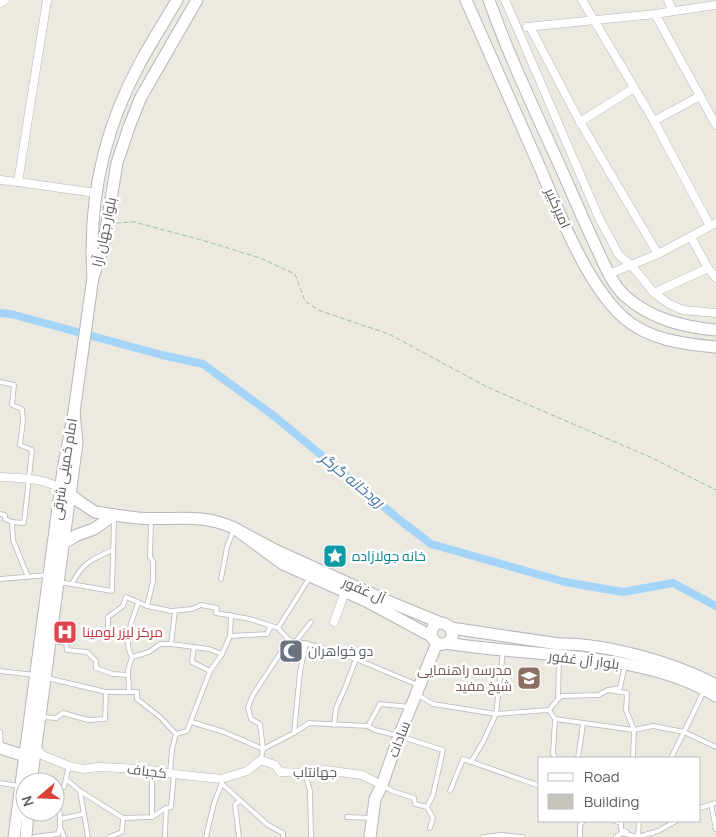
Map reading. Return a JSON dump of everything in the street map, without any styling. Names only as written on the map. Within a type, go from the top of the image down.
[{"type":"street","points":[[0,3],[5,0]]},
{"type":"street","points":[[18,182],[47,0]]},
{"type":"street","name":"بلوار جهان آرا","points":[[93,277],[91,246],[96,193],[112,124],[140,63],[177,0]]},
{"type":"street","name":"بلوار جهان آرا","points":[[93,277],[103,247],[117,163],[129,127],[141,97],[197,0]]},
{"type":"street","name":"امیرکبیر","points":[[466,0],[566,228],[593,279],[610,304],[625,319],[644,332],[661,338],[716,347]]},
{"type":"street","name":"امیرکبیر","points":[[489,0],[575,201],[609,274],[624,294],[637,305],[662,319],[682,325],[716,330]]},
{"type":"street","points":[[505,0],[599,218],[619,255],[632,266],[654,293],[669,304],[683,310],[716,313]]},
{"type":"street","points":[[582,0],[713,224],[658,254],[609,274]]},
{"type":"street","points":[[668,0],[672,10]]},
{"type":"street","points":[[517,28],[655,14],[716,5]]},
{"type":"street","points":[[655,14],[716,125]]},
{"type":"street","points":[[165,20],[181,28]]},
{"type":"street","points":[[530,27],[580,122],[658,254]]},
{"type":"street","points":[[580,122],[634,88]]},
{"type":"street","points":[[654,122],[700,96]]},
{"type":"street","points":[[0,180],[96,193]]},
{"type":"street","points":[[691,237],[708,268],[716,278]]},
{"type":"street","points":[[654,293],[708,268]]},
{"type":"street","name":"امام خمینی شرقی","points":[[27,772],[65,490],[77,443],[74,412],[93,277]]},
{"type":"street","points":[[0,477],[30,479],[53,484],[65,490]]},
{"type":"street","name":"امام خمینی شرقی","points":[[29,757],[35,746],[39,716],[40,676],[49,640],[53,578],[62,544],[65,490]]},
{"type":"street","name":"آل غفور","points":[[65,490],[96,512],[139,518],[188,517],[219,521],[275,550],[385,600],[446,625]]},
{"type":"street","points":[[62,544],[77,535],[94,529],[114,515]]},
{"type":"street","name":"آل غفور","points":[[234,528],[283,564],[345,592],[438,641]]},
{"type":"street","points":[[334,622],[345,592]]},
{"type":"street","points":[[446,625],[453,634],[451,640],[438,641],[433,628],[446,625]]},
{"type":"street","name":"بلوار آل غفور","points":[[446,625],[559,644],[577,644],[629,654],[661,662],[701,677],[716,685]]},
{"type":"street","name":"بلوار آل غفور","points":[[438,641],[503,651],[625,665],[665,673],[716,696]]},
{"type":"street","name":"سادات","points":[[370,837],[375,799],[438,641]]},
{"type":"street","name":"کجباف","points":[[35,746],[42,755],[69,766],[83,769],[98,766],[152,771],[222,781],[247,771],[261,760]]},
{"type":"street","points":[[0,748],[29,757]]},
{"type":"street","name":"جهانتاب","points":[[261,760],[275,764],[280,772],[306,773],[324,770],[362,775],[382,785]]},
{"type":"street","name":"امام خمینی شرقی","points":[[14,837],[17,822]]},
{"type":"street","points":[[26,837],[27,822]]},
{"type":"lane","points":[[0,382],[14,385],[12,405],[22,409],[23,421],[20,445],[32,450],[24,523],[12,522],[5,519],[5,515],[0,514]]},
{"type":"lane","points":[[0,579],[28,576],[53,578],[72,584],[112,591],[114,515]]},
{"type":"lane","points":[[146,606],[153,582],[153,561],[150,557],[151,518]]},
{"type":"lane","points":[[12,522],[13,540],[28,576]]},
{"type":"lane","points":[[220,580],[227,547],[234,528]]},
{"type":"lane","points":[[72,584],[79,570],[98,556],[113,550]]},
{"type":"lane","points":[[278,628],[310,576]]},
{"type":"lane","points":[[128,640],[108,633],[108,617],[123,606],[126,597],[146,606],[175,611],[192,609],[201,605],[217,608],[216,613],[250,619],[278,628],[289,640],[306,643],[356,659],[418,690],[433,704],[496,714],[549,710],[562,696],[599,696],[608,690],[620,688],[625,665]]},
{"type":"lane","points":[[128,692],[128,670],[132,658],[128,651],[128,640],[138,603]]},
{"type":"lane","points":[[171,644],[175,611]]},
{"type":"lane","points":[[176,734],[187,731],[210,671],[222,654],[230,636],[231,615]]},
{"type":"lane","points":[[296,641],[311,622]]},
{"type":"lane","points":[[230,636],[267,634],[271,626]]},
{"type":"lane","points":[[49,640],[66,643],[67,650],[87,652],[96,661],[96,668],[113,674],[128,675]]},
{"type":"lane","points":[[261,760],[263,749],[260,724],[251,719],[248,707],[252,695],[289,640]]},
{"type":"lane","points":[[294,733],[298,689],[306,643]]},
{"type":"lane","points":[[132,658],[149,652],[160,644],[209,649],[222,654]]},
{"type":"lane","points":[[194,647],[192,662],[210,671]]},
{"type":"lane","points":[[472,762],[484,742],[496,714],[503,651]]},
{"type":"lane","points":[[558,699],[559,656]]},
{"type":"lane","points":[[334,725],[336,708],[356,659]]},
{"type":"lane","points":[[0,671],[40,676],[106,692],[137,692],[137,699],[160,717],[176,734]]},
{"type":"lane","points":[[672,757],[704,689]]},
{"type":"lane","points":[[608,690],[627,692],[626,710],[634,730],[633,757]]},
{"type":"lane","points":[[39,716],[56,718],[63,713],[88,720],[105,719],[106,692]]},
{"type":"lane","points":[[368,726],[380,704],[411,707]]},
{"type":"lane","points":[[549,710],[555,719],[553,754],[555,757]]},
{"type":"lane","points":[[555,719],[634,730],[653,726],[684,732],[716,747]]},
{"type":"lane","points":[[191,722],[224,732],[263,749]]},
{"type":"lane","points":[[263,749],[309,723],[368,726],[375,730],[443,750],[433,795],[427,807]]},
{"type":"lane","points":[[578,757],[583,724]]},
{"type":"lane","points":[[0,732],[0,748]]},
{"type":"lane","points":[[67,780],[80,791],[123,818],[152,817],[171,807],[172,749],[176,734]]},
{"type":"lane","points":[[450,792],[463,759],[538,785]]},
{"type":"lane","points":[[65,785],[69,766]]},
{"type":"lane","points":[[152,771],[152,817]]},
{"type":"lane","points":[[306,773],[310,791],[311,837]]},
{"type":"lane","points":[[206,837],[214,803],[222,781],[240,800],[283,834],[283,837]]},
{"type":"lane","points":[[0,783],[15,784]]},
{"type":"lane","points":[[382,785],[392,791],[414,798],[415,804],[427,807],[433,818],[430,828]]},
{"type":"lane","points":[[80,791],[88,837]]},
{"type":"lane","points":[[240,800],[235,805],[240,837]]},
{"type":"lane","points":[[701,808],[716,803]]},
{"type":"lane","points":[[711,804],[716,829]]},
{"type":"lane","points":[[165,837],[166,808]]},
{"type":"lane","points":[[65,818],[83,814]]},
{"type":"lane","points":[[347,817],[372,818]]},
{"type":"lane","points":[[109,837],[122,832],[123,818]]},
{"type":"lane","points":[[34,837],[58,834],[60,822]]},
{"type":"lane","points":[[580,837],[582,822]]},
{"type":"lane","points":[[618,822],[621,823],[621,830],[638,837]]},
{"type":"lane","points":[[638,837],[639,822]]},
{"type":"lane","points":[[616,837],[622,833],[638,837],[658,831],[674,822]]},
{"type":"lane","points":[[60,826],[64,837]]},
{"type":"lane","points":[[483,837],[501,835],[523,837]]},
{"type":"path","points":[[107,223],[134,222],[260,258],[295,274],[305,302],[318,310],[389,334],[487,387],[650,457],[716,490]]},
{"type":"building","name":"دو خواهران","points":[[291,644],[301,647],[294,660],[283,657]]},
{"type":"waterway","name":"رودخانه گرگر","points":[[0,313],[11,314],[162,355],[203,364],[274,416],[431,544],[565,582],[623,592],[673,583],[716,606]]},
{"type":"place","name":"خانه جولازاده","points":[[335,556]]},
{"type":"place","name":"مرکز لیزر لومینا","points":[[65,632]]},
{"type":"place","name":"دو خواهران","points":[[291,651]]},
{"type":"place","name":"مدرسه راهنمایی شیخ مفید","points":[[529,678]]}]
